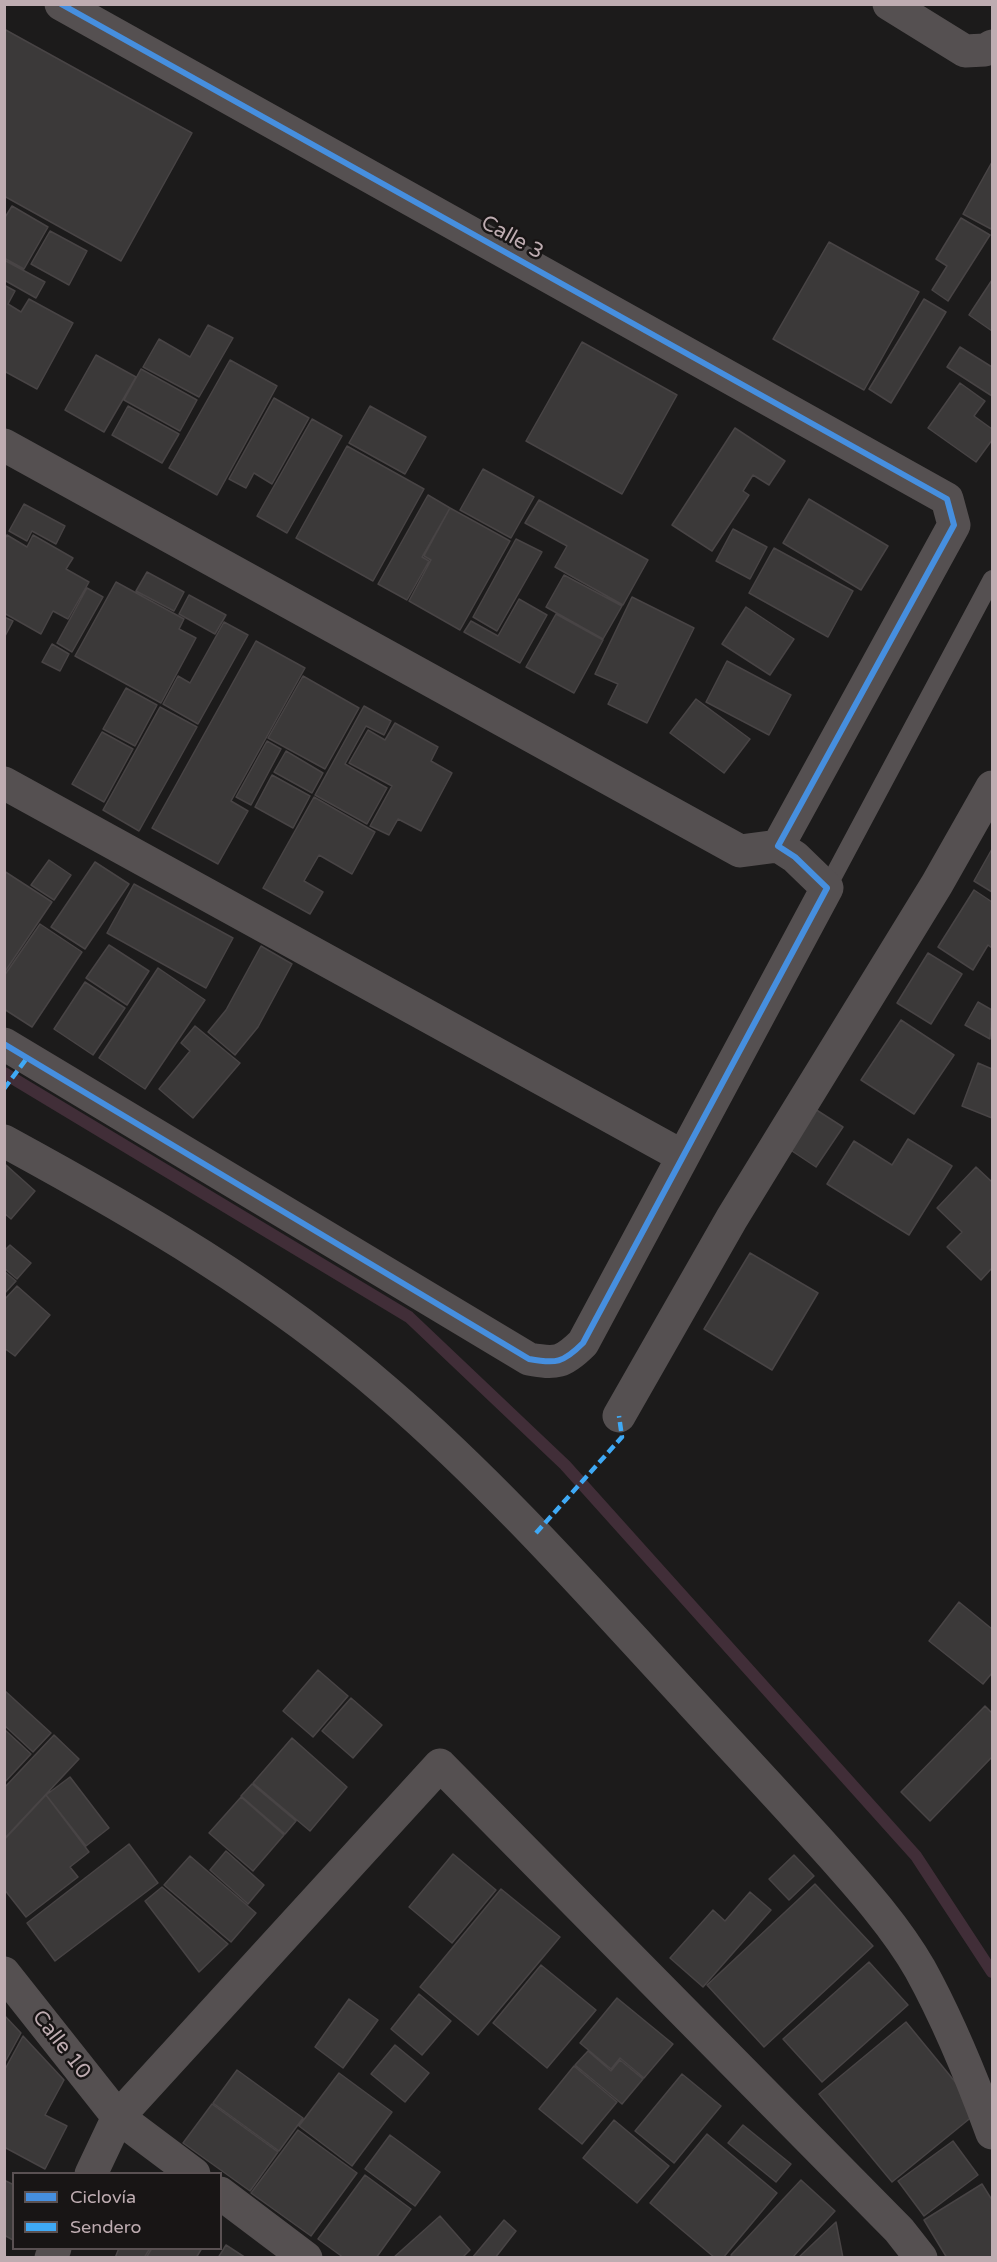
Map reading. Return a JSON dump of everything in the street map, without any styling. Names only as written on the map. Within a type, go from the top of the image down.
[{"type":"street","name":"Calle 3","points":[[61,4],[947,500],[954,525],[778,846]]},
{"type":"street","points":[[889,4],[965,51],[985,50],[993,46]]},
{"type":"street","points":[[4,445],[740,851],[778,846],[795,857],[827,888],[583,1343],[567,1359],[550,1363],[529,1359],[4,1044]]},
{"type":"street","points":[[4,783],[682,1156]]},
{"type":"street","points":[[620,1416],[732,1218],[937,884],[993,787]]},
{"type":"street","points":[[4,1140],[164,1232],[239,1279],[311,1331],[385,1390],[455,1453],[536,1533],[817,1839],[881,1915],[919,1968],[993,2133]]},
{"type":"street","points":[[92,2172],[118,2117],[440,1765],[895,2244],[921,2258]]},
{"type":"street","name":"Calle 10","points":[[4,1973],[118,2117],[191,2172]]},
{"type":"street","points":[[222,2195],[306,2258]]},
{"type":"lane","points":[[827,888],[993,579]]},
{"type":"building","points":[[4,29],[192,133],[121,261],[4,196]]},
{"type":"building","points":[[992,162],[992,226],[991,229],[963,214]]},
{"type":"building","points":[[12,206],[48,227],[24,269],[4,258],[4,219]]},
{"type":"building","points":[[961,218],[990,235],[948,301],[932,290],[947,266],[936,259]]},
{"type":"building","points":[[50,231],[87,251],[69,285],[31,264]]},
{"type":"building","points":[[829,242],[919,292],[864,390],[773,339]]},
{"type":"building","points":[[4,260],[45,282],[36,298],[4,280]]},
{"type":"building","points":[[992,280],[992,331],[969,315]]},
{"type":"building","points":[[4,285],[15,291],[8,304],[21,312],[29,299],[73,323],[37,389],[4,371]]},
{"type":"building","points":[[924,299],[946,312],[891,403],[869,389]]},
{"type":"building","points":[[208,325],[233,338],[199,397],[143,367],[159,339],[190,357]]},
{"type":"building","points":[[582,342],[677,395],[622,494],[526,441]]},
{"type":"building","points":[[960,347],[992,367],[992,396],[947,367]]},
{"type":"building","points":[[96,355],[136,377],[104,432],[65,410]]},
{"type":"building","points":[[230,360],[277,386],[217,495],[169,468]]},
{"type":"building","points":[[141,369],[197,400],[180,431],[124,400]]},
{"type":"building","points":[[960,383],[985,401],[974,416],[992,429],[992,440],[976,462],[928,428]]},
{"type":"building","points":[[274,398],[309,418],[272,484],[254,473],[246,488],[229,479]]},
{"type":"building","points":[[128,406],[179,434],[162,463],[112,435]]},
{"type":"building","points":[[370,406],[426,437],[405,474],[349,443]]},
{"type":"building","points":[[312,419],[342,436],[287,533],[257,516]]},
{"type":"building","points":[[735,428],[785,461],[769,485],[753,475],[743,491],[749,495],[712,551],[672,525]]},
{"type":"building","points":[[347,446],[424,489],[373,581],[296,538]]},
{"type":"building","points":[[483,469],[534,497],[511,538],[460,510]]},
{"type":"building","points":[[428,495],[450,508],[422,557],[429,561],[407,600],[378,584]]},
{"type":"building","points":[[809,499],[888,546],[861,590],[783,543]]},
{"type":"building","points":[[539,500],[648,560],[623,605],[555,567],[567,546],[525,523]]},
{"type":"building","points":[[24,504],[65,526],[56,544],[32,531],[27,541],[9,531]]},
{"type":"building","points":[[450,508],[510,541],[460,630],[409,601],[431,560],[424,556]]},
{"type":"building","points":[[733,529],[767,547],[750,579],[716,561]]},
{"type":"building","points":[[7,535],[27,547],[33,535],[73,558],[66,569],[89,582],[68,619],[53,611],[41,634],[4,613],[4,540]]},
{"type":"building","points":[[516,539],[542,552],[497,631],[473,617]]},
{"type":"building","points":[[774,548],[853,591],[828,637],[749,593]]},
{"type":"building","points":[[147,572],[184,592],[174,611],[136,591]]},
{"type":"building","points":[[564,575],[622,606],[603,639],[546,607]]},
{"type":"building","points":[[116,582],[184,619],[179,629],[196,638],[161,703],[75,656]]},
{"type":"building","points":[[87,588],[103,597],[72,652],[57,643]]},
{"type":"building","points":[[189,595],[226,615],[215,634],[179,614]]},
{"type":"building","points":[[632,597],[694,628],[647,723],[608,704],[618,684],[595,674]]},
{"type":"building","points":[[519,599],[547,615],[520,663],[464,632],[471,621],[498,636]]},
{"type":"building","points":[[746,607],[794,639],[770,675],[722,644]]},
{"type":"building","points":[[556,614],[603,640],[574,693],[526,667]]},
{"type":"building","points":[[4,617],[13,621],[4,638]]},
{"type":"building","points":[[224,622],[248,635],[198,724],[163,704],[178,676],[190,683]]},
{"type":"building","points":[[256,641],[305,668],[231,801],[248,811],[218,864],[152,828]]},
{"type":"building","points":[[52,644],[69,654],[60,671],[42,662]]},
{"type":"building","points":[[727,661],[791,695],[769,735],[706,702]]},
{"type":"building","points":[[303,676],[359,708],[325,769],[268,738]]},
{"type":"building","points":[[126,688],[157,705],[135,746],[103,729]]},
{"type":"building","points":[[696,699],[750,739],[724,773],[670,733]]},
{"type":"building","points":[[364,706],[391,721],[384,735],[366,726],[345,764],[387,788],[367,824],[315,795]]},
{"type":"building","points":[[160,707],[197,727],[139,831],[103,810]]},
{"type":"building","points":[[395,723],[438,747],[431,761],[452,773],[421,831],[398,819],[389,835],[370,826],[392,786],[349,763],[368,730],[385,740]]},
{"type":"building","points":[[102,732],[133,749],[104,802],[72,784]]},
{"type":"building","points":[[267,741],[281,749],[251,805],[236,797]]},
{"type":"building","points":[[286,751],[323,773],[312,793],[274,772]]},
{"type":"building","points":[[272,775],[310,796],[293,828],[255,807]]},
{"type":"building","points":[[314,797],[375,832],[352,874],[319,855],[304,881],[323,892],[310,914],[263,888]]},
{"type":"building","points":[[992,849],[992,892],[974,881]]},
{"type":"building","points":[[49,860],[71,875],[54,900],[31,885]]},
{"type":"building","points":[[95,862],[129,884],[85,949],[51,927]]},
{"type":"building","points":[[4,871],[52,902],[4,973]]},
{"type":"building","points":[[134,884],[233,938],[206,988],[107,933]]},
{"type":"building","points":[[974,890],[992,902],[992,948],[988,945],[973,970],[938,947]]},
{"type":"building","points":[[40,924],[82,952],[32,1027],[4,1009],[4,976]]},
{"type":"building","points":[[109,945],[149,971],[127,1005],[86,978]]},
{"type":"building","points":[[261,946],[292,964],[258,1027],[235,1055],[208,1032],[226,1010]]},
{"type":"building","points":[[928,953],[962,974],[931,1024],[897,1003]]},
{"type":"building","points":[[158,968],[205,1000],[145,1089],[99,1058]]},
{"type":"building","points":[[85,982],[125,1008],[93,1055],[54,1029]]},
{"type":"building","points":[[978,1002],[992,1010],[990,1039],[965,1025]]},
{"type":"building","points":[[901,1020],[954,1055],[914,1114],[861,1080]]},
{"type":"building","points":[[195,1026],[240,1063],[193,1118],[159,1089],[190,1051],[181,1043]]},
{"type":"building","points":[[978,1063],[992,1069],[992,1118],[962,1106]]},
{"type":"building","points":[[815,1109],[843,1127],[816,1167],[789,1149]]},
{"type":"building","points":[[908,1139],[952,1166],[909,1235],[827,1184],[854,1141],[892,1165]]},
{"type":"building","points":[[6,1165],[35,1191],[11,1219],[4,1213]]},
{"type":"building","points":[[976,1167],[992,1182],[992,1268],[981,1280],[947,1247],[962,1232],[937,1208]]},
{"type":"building","points":[[10,1245],[31,1263],[17,1279],[4,1268],[4,1251]]},
{"type":"building","points":[[750,1253],[818,1293],[772,1370],[704,1329]]},
{"type":"building","points":[[4,1271],[16,1281],[4,1294]]},
{"type":"building","points":[[17,1286],[50,1315],[15,1356],[4,1348],[4,1300]]},
{"type":"building","points":[[959,1602],[992,1629],[992,1673],[983,1684],[929,1641]]},
{"type":"building","points":[[318,1670],[348,1696],[313,1737],[283,1711]]},
{"type":"building","points":[[4,1690],[51,1733],[33,1752],[4,1725]]},
{"type":"building","points":[[351,1698],[382,1725],[353,1758],[322,1731]]},
{"type":"building","points":[[985,1706],[992,1713],[992,1757],[930,1821],[901,1792]]},
{"type":"building","points":[[4,1729],[31,1754],[4,1783]]},
{"type":"building","points":[[54,1735],[79,1759],[4,1839],[4,1788]]},
{"type":"building","points":[[292,1738],[347,1787],[310,1831],[253,1783]]},
{"type":"building","points":[[70,1777],[109,1828],[86,1846],[46,1795]]},
{"type":"building","points":[[252,1784],[296,1821],[285,1834],[241,1796]]},
{"type":"building","points":[[46,1795],[89,1852],[70,1867],[78,1877],[26,1917],[4,1889],[4,1840]]},
{"type":"building","points":[[241,1797],[284,1835],[253,1871],[209,1833]]},
{"type":"building","points":[[129,1844],[158,1883],[55,1961],[27,1923]]},
{"type":"building","points":[[226,1851],[264,1885],[248,1904],[210,1870]]},
{"type":"building","points":[[453,1854],[496,1890],[452,1943],[409,1907]]},
{"type":"building","points":[[794,1855],[814,1876],[789,1900],[769,1879]]},
{"type":"building","points":[[190,1856],[256,1913],[231,1942],[164,1885]]},
{"type":"building","points":[[815,1884],[873,1946],[764,2047],[707,1985]]},
{"type":"building","points":[[162,1887],[228,1944],[199,1972],[145,1901]]},
{"type":"building","points":[[501,1889],[560,1937],[478,2035],[420,1987]]},
{"type":"building","points":[[750,1892],[771,1910],[703,1987],[670,1958],[713,1910],[725,1921]]},
{"type":"building","points":[[869,1962],[908,2005],[822,2082],[783,2039]]},
{"type":"building","points":[[541,1965],[596,2010],[547,2068],[493,2023]]},
{"type":"building","points":[[419,1994],[451,2021],[422,2055],[391,2029]]},
{"type":"building","points":[[617,1998],[673,2044],[644,2078],[620,2058],[611,2069],[580,2043]]},
{"type":"building","points":[[349,1999],[378,2020],[343,2068],[315,2047]]},
{"type":"building","points":[[4,2015],[21,2033],[4,2064]]},
{"type":"building","points":[[906,2022],[979,2111],[892,2182],[819,2094]]},
{"type":"building","points":[[23,2036],[64,2080],[45,2115],[67,2126],[45,2169],[4,2147],[4,2071]]},
{"type":"building","points":[[395,2045],[429,2073],[405,2102],[371,2074]]},
{"type":"building","points":[[588,2051],[611,2071],[620,2060],[643,2079],[622,2104],[575,2065]]},
{"type":"building","points":[[574,2066],[617,2102],[582,2144],[539,2109]]},
{"type":"building","points":[[237,2070],[303,2118],[279,2151],[213,2103]]},
{"type":"building","points":[[339,2073],[392,2112],[352,2166],[299,2126]]},
{"type":"building","points":[[682,2074],[721,2106],[674,2163],[635,2131]]},
{"type":"building","points":[[212,2104],[278,2152],[250,2191],[183,2143]]},
{"type":"building","points":[[614,2120],[669,2166],[637,2203],[583,2158]]},
{"type":"building","points":[[743,2125],[791,2164],[776,2182],[728,2143]]},
{"type":"building","points":[[298,2130],[357,2173],[311,2236],[251,2193]]},
{"type":"building","points":[[707,2134],[777,2193],[723,2258],[715,2258],[650,2203]]},
{"type":"building","points":[[390,2135],[440,2172],[415,2206],[365,2169]]},
{"type":"building","points":[[953,2141],[978,2175],[924,2216],[898,2181]]},
{"type":"building","points":[[365,2175],[411,2209],[376,2258],[344,2258],[318,2239]]},
{"type":"building","points":[[4,2180],[12,2184],[12,2239],[4,2235]]},
{"type":"building","points":[[801,2180],[835,2211],[792,2258],[733,2258],[731,2255]]},
{"type":"building","points":[[982,2184],[992,2200],[992,2258],[947,2258],[924,2220]]},
{"type":"building","points":[[440,2216],[470,2250],[462,2258],[393,2258]]},
{"type":"building","points":[[504,2220],[516,2231],[495,2258],[472,2258]]},
{"type":"building","points":[[836,2222],[843,2258],[798,2258]]},
{"type":"building","points":[[226,2245],[246,2258],[218,2258]]},
{"type":"building","points":[[118,2250],[149,2250],[144,2258],[115,2258]]},
{"type":"building","points":[[151,2250],[201,2250],[196,2258],[146,2258]]},
{"type":"waterway","points":[[4,1073],[409,1317],[565,1465],[916,1856],[992,1972]]},
{"type":"marked path","points":[[4,1089],[27,1058]]},
{"type":"marked path","points":[[536,1533],[622,1437],[619,1416]]},
{"type":"cycle path","points":[[4,1044],[529,1359],[553,1361],[570,1355],[583,1343],[827,888],[795,857],[778,846],[954,525],[947,499],[61,4]]}]
